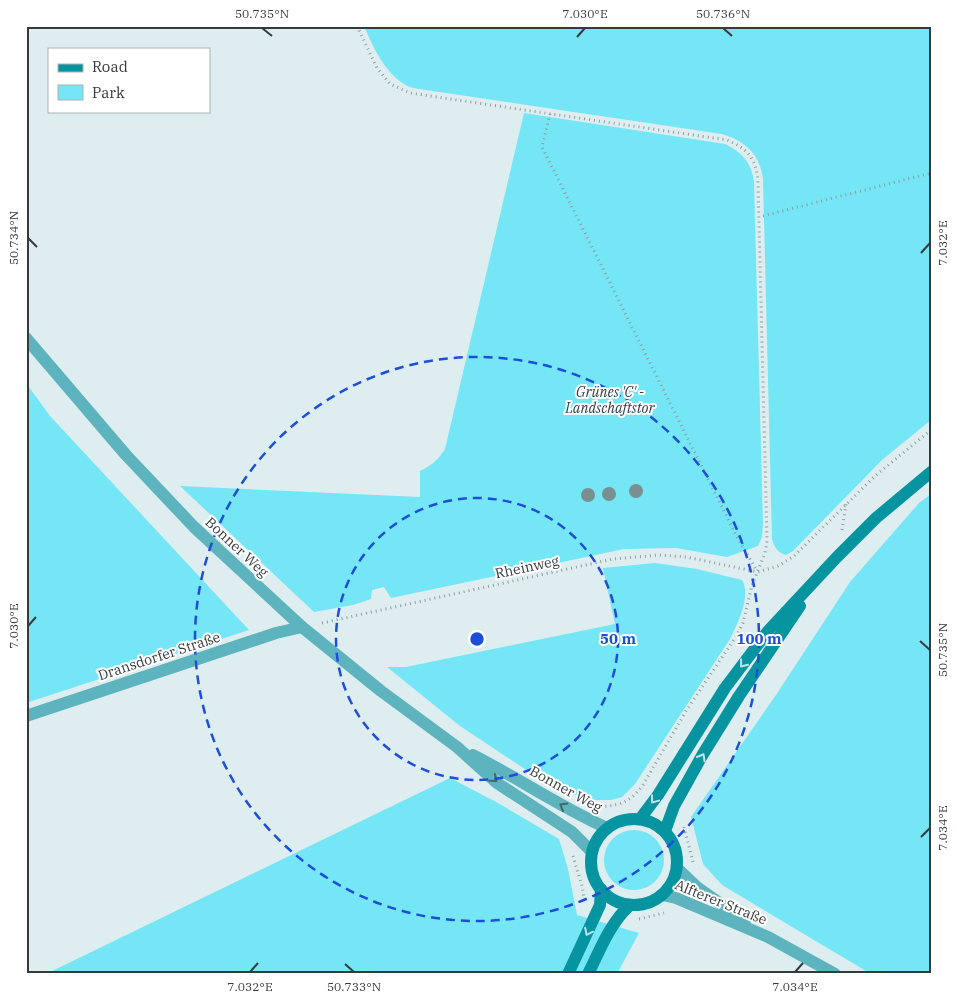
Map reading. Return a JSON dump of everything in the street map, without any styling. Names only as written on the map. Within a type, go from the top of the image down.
[{"type":"main road","points":[[640,819],[658,795],[725,688],[768,631],[876,518],[931,472]]},
{"type":"main road","points":[[665,831],[674,806],[713,738],[820,575]]},
{"type":"main road","points":[[628,819],[640,819],[653,823],[665,831],[675,848],[677,868],[670,888],[662,895],[652,902],[630,905],[609,897],[600,889],[594,878],[591,865],[592,852],[598,839],[607,828],[617,822],[628,819]]},
{"type":"main road","points":[[568,974],[600,905],[600,889]]},
{"type":"main road","points":[[588,974],[612,927],[620,914],[630,905]]},
{"type":"street","name":"Bonner Weg","points":[[26,338],[126,455],[194,528],[302,627],[381,691],[457,747],[497,783],[572,832],[592,852]]},
{"type":"street","name":"Dransdorfer Straße","points":[[26,716],[276,633],[302,627]]},
{"type":"street","name":"Bonner Weg","points":[[457,747],[506,772],[580,816],[607,828]]},
{"type":"street","name":"Alfterer Straße","points":[[677,868],[698,888],[768,937]]},
{"type":"street","name":"Alfterer Straße","points":[[662,895],[676,898],[768,937],[836,974]]},
{"type":"path","points":[[357,26],[377,68],[390,84],[410,93],[727,140],[742,147],[753,159],[756,166],[767,541],[765,553],[752,584],[743,622],[737,635],[686,711],[643,785],[635,796],[625,803],[597,808],[587,805],[580,816]]},
{"type":"path","points":[[550,114],[542,147],[737,537],[758,572]]},
{"type":"path","points":[[763,216],[931,174]]},
{"type":"path","points":[[758,572],[790,560],[874,476],[931,430]]},
{"type":"path","name":"Rheinweg","points":[[302,627],[613,559],[659,555],[758,572]]},
{"type":"path","points":[[684,820],[695,868],[703,881],[698,888]]},
{"type":"path","points":[[572,832],[566,841],[572,852],[584,900]]},
{"type":"path","points":[[638,920],[664,912],[682,912],[688,903]]},
{"type":"green space","points":[[364,26],[931,26],[931,420],[882,460],[793,551],[786,555],[781,553],[775,547],[772,539],[763,179],[759,162],[755,156],[738,140],[722,134],[409,87],[397,79],[385,65],[375,50]]},
{"type":"green space","name":"Grünes 'C' - Landschaftstor","points":[[524,113],[725,144],[741,155],[751,169],[754,182],[762,537],[758,546],[727,557],[676,548],[624,549],[391,598],[384,587],[372,590],[371,599],[353,605],[314,612],[180,486],[420,497],[420,471],[434,462],[445,449]]},
{"type":"green space","points":[[26,383],[50,416],[249,630],[26,703]]},
{"type":"green space","points":[[931,494],[931,974],[871,974],[722,885],[703,864],[691,817],[776,695],[850,582],[919,503]]},
{"type":"green space","points":[[655,563],[697,569],[742,580],[745,586],[744,602],[740,618],[730,639],[635,784],[622,797],[611,800],[588,800],[540,779],[460,726],[387,667],[406,667],[615,624],[603,568]]},
{"type":"green space","points":[[450,778],[498,803],[559,839],[568,869],[577,915],[639,933],[617,974],[46,974]]},
{"type":"green space","points":[[628,830],[640,830],[651,835],[659,843],[664,854],[662,872],[651,885],[640,890],[628,890],[617,885],[609,877],[604,866],[604,854],[609,843],[617,835]]}]
